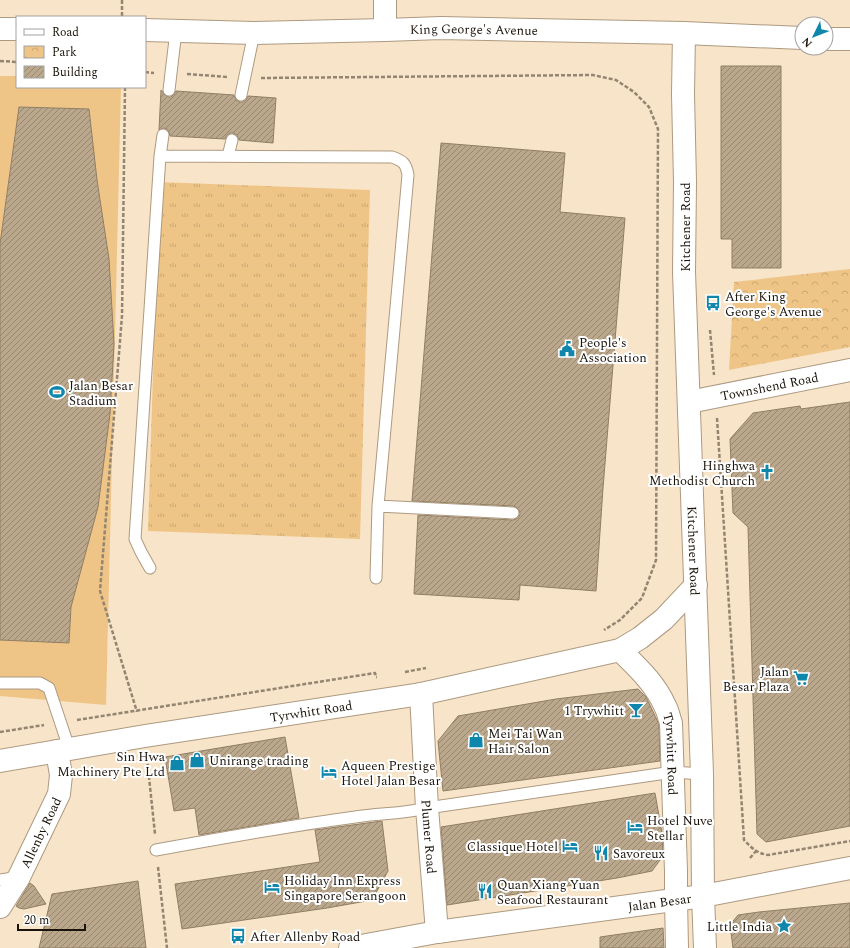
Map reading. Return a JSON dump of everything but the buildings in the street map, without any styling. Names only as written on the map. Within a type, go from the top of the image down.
[{"type":"street","points":[[385,0],[385,30]]},
{"type":"street","points":[[0,28],[16,29]]},
{"type":"street","name":"King George's Avenue","points":[[146,30],[254,33],[441,28],[684,33],[794,38]]},
{"type":"street","name":"Kitchener Road","points":[[684,33],[684,272],[702,774],[705,948]]},
{"type":"street","points":[[834,39],[850,39]]},
{"type":"street","name":"Townshend Road","points":[[689,402],[850,370]]},
{"type":"street","name":"Tyrwhitt Road","points":[[0,761],[421,694],[620,650],[640,638],[664,619],[696,585]]},
{"type":"street","name":"Tyrwhitt Road","points":[[620,650],[654,686],[666,706],[671,723],[676,899]]},
{"type":"street","name":"Plumer Road","points":[[421,694],[427,808],[437,932]]},
{"type":"street","name":"Allenby Road","points":[[0,907],[9,879],[59,794],[63,750]]},
{"type":"street","name":"Jalan Besar","points":[[350,948],[437,932],[703,896],[850,868]]},
{"type":"street","points":[[676,899],[678,948]]},
{"type":"lane","points":[[169,90],[176,31]]},
{"type":"lane","points":[[241,95],[254,33]]},
{"type":"lane","points":[[150,568],[135,539],[160,156],[163,135]]},
{"type":"lane","points":[[228,156],[232,140]]},
{"type":"lane","points":[[160,156],[392,157],[402,161],[407,167],[408,175],[378,506],[376,578]]},
{"type":"lane","points":[[378,506],[513,513]]},
{"type":"lane","points":[[0,683],[40,683],[49,688],[61,723],[63,750]]},
{"type":"lane","points":[[156,850],[342,819],[414,811],[673,772],[702,774]]},
{"type":"path","points":[[122,0],[122,16]]},
{"type":"path","points":[[0,61],[16,62]]},
{"type":"path","points":[[146,72],[245,78],[593,75],[616,80],[634,92],[649,107],[658,129],[656,560],[642,598],[620,620],[601,631]]},
{"type":"path","points":[[710,329],[744,840],[760,854],[768,855],[850,841]]},
{"type":"path","points":[[400,673],[431,667]]},
{"type":"path","points":[[0,732],[375,673],[376,677],[384,676]]},
{"type":"path","points":[[750,858],[756,851]]},
{"type":"green space","name":"Jalan Besar Stadium","points":[[0,76],[16,76],[16,88],[121,88],[106,705],[0,696]]},
{"type":"green space","points":[[159,182],[370,190],[360,539],[148,531]]},
{"type":"green space","points":[[850,269],[850,347],[729,370],[734,282]]},
{"type":"place","name":"After King George's Avenue","points":[[713,303]]},
{"type":"place","name":"People's Association","points":[[567,349]]},
{"type":"place","name":"Jalan Besar Stadium","points":[[57,392]]},
{"type":"place","name":"Hinghwa Methodist Church","points":[[767,472]]},
{"type":"place","name":"Jalan Besar Plaza","points":[[801,678]]},
{"type":"place","name":"1 Trywhitt","points":[[636,710]]},
{"type":"place","name":"Mei Tai Wan Hair Salon","points":[[476,740]]},
{"type":"place","name":"Unirange trading","points":[[197,760]]},
{"type":"place","name":"Sin Hwa Machinery Pte Ltd","points":[[177,763]]},
{"type":"place","name":"Aqueen Prestige Hotel Jalan Besar","points":[[329,772]]},
{"type":"place","name":"Hotel Nuve Stellar","points":[[635,827]]},
{"type":"place","name":"Classique Hotel","points":[[570,846]]},
{"type":"place","name":"Savoreux","points":[[601,853]]},
{"type":"place","name":"Holiday Inn Express Singapore Serangoon","points":[[272,887]]},
{"type":"place","name":"Quan Xiang Yuan Seafood Restaurant","points":[[485,891]]},
{"type":"place","name":"Little India","points":[[784,926]]},
{"type":"place","name":"After Allenby Road","points":[[238,936]]}]
